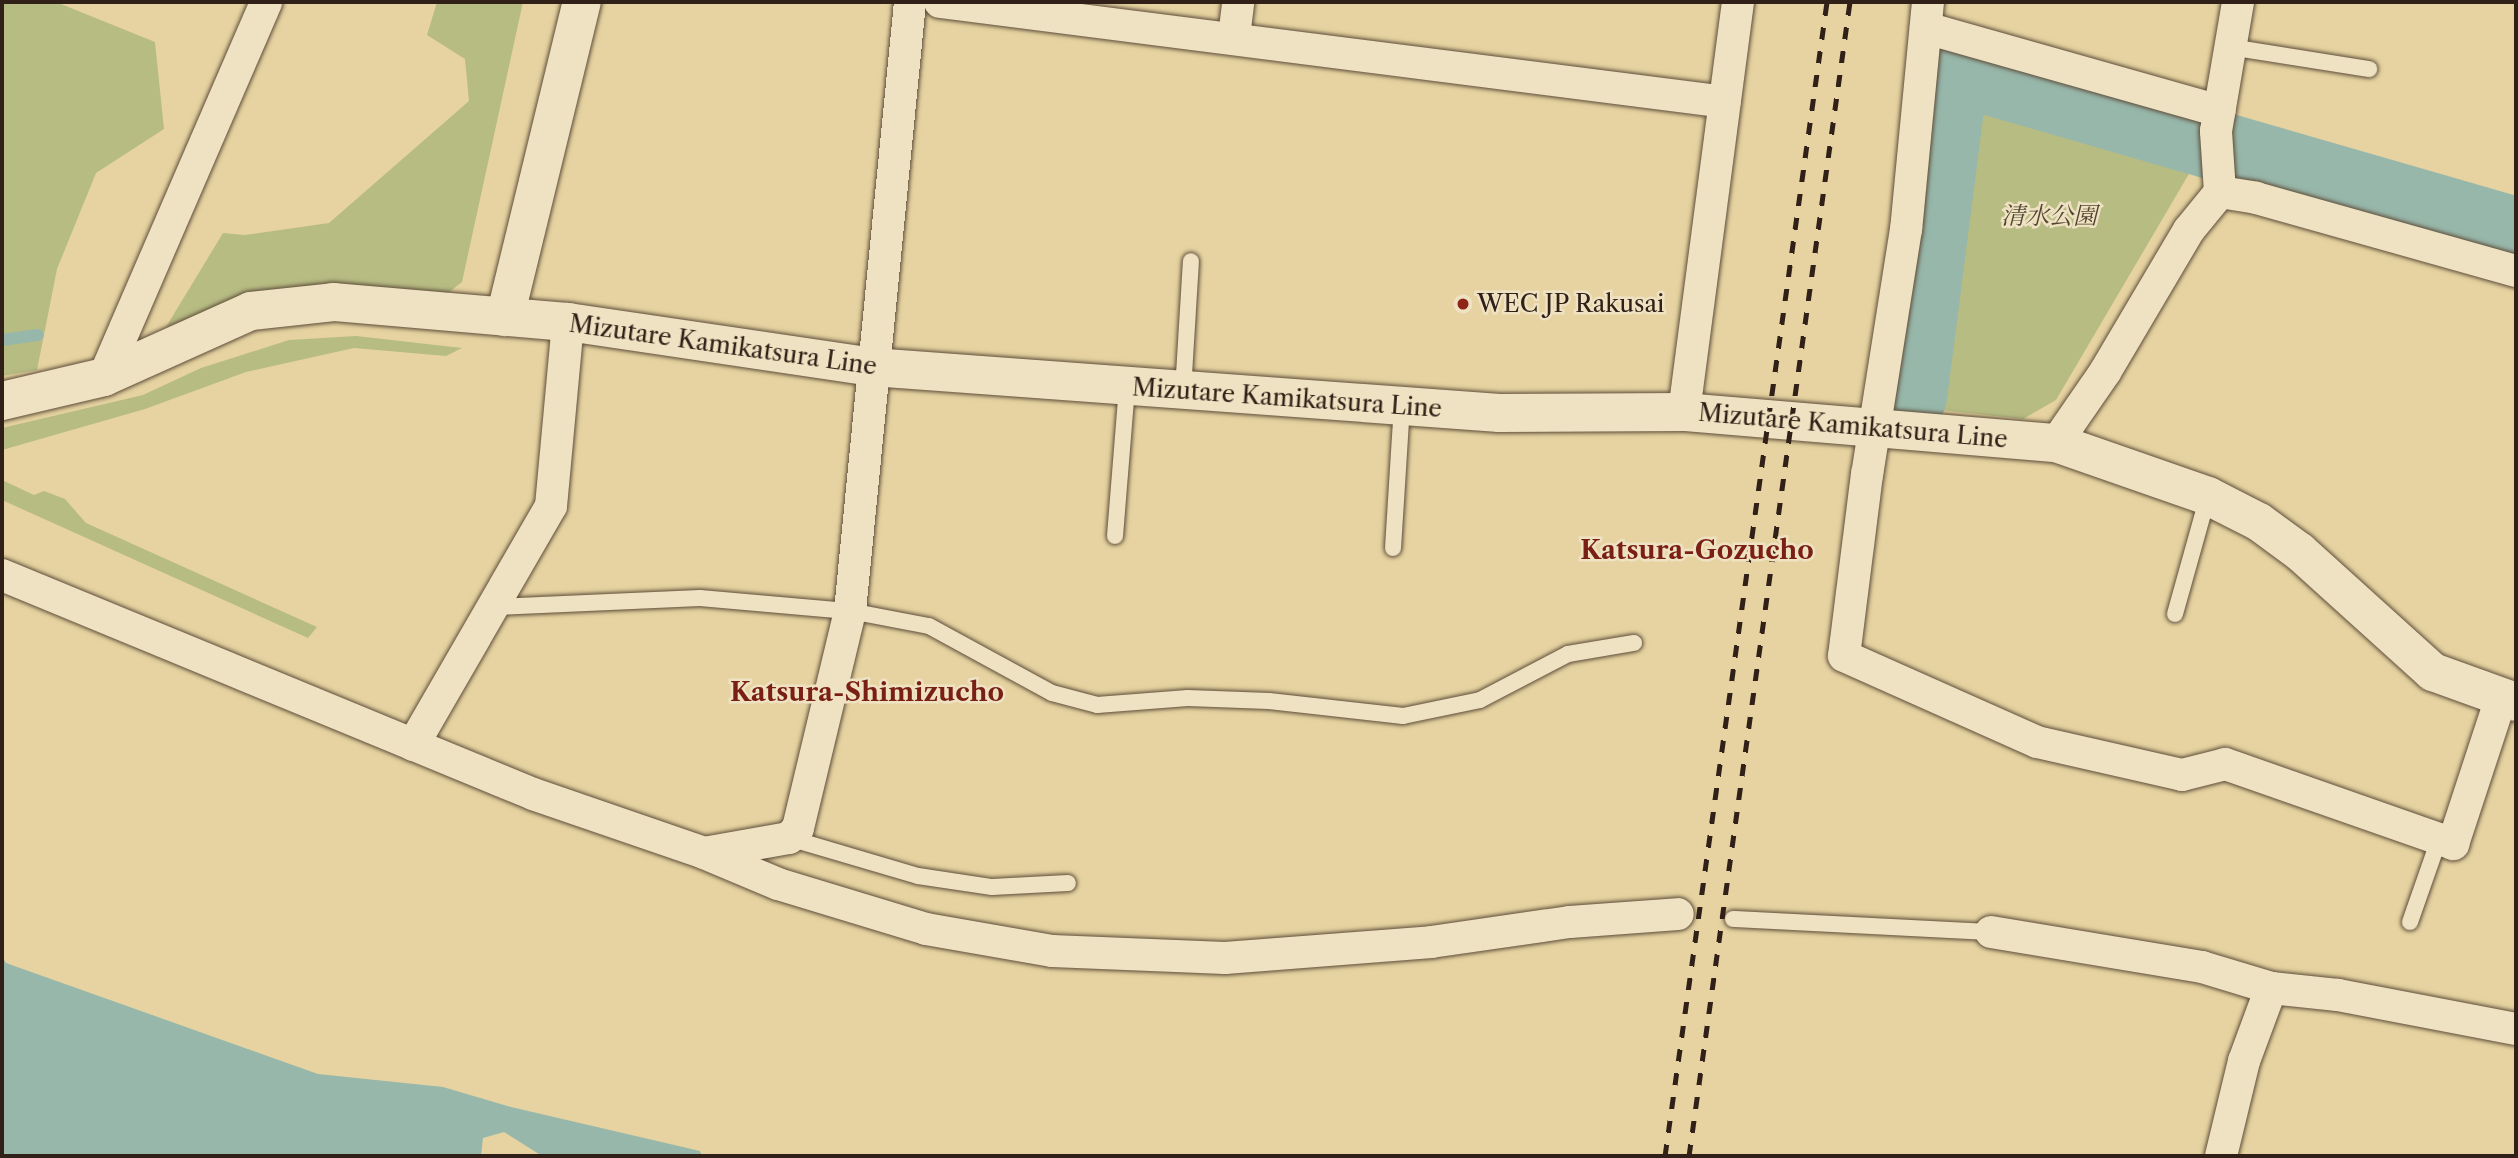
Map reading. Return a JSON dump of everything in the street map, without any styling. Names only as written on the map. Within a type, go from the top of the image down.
[{"type":"main road","points":[[505,317],[582,2]]},
{"type":"main road","name":"Mizutare Kamikatsura Line","points":[[2,401],[103,377],[251,311],[334,302],[568,322],[872,368],[1499,413],[1684,412],[2056,443],[2208,496],[2259,522],[2300,552],[2433,672],[2509,700]]},
{"type":"street","points":[[103,377],[266,2]]},
{"type":"street","points":[[704,853],[789,838],[798,828],[850,611],[910,2]]},
{"type":"street","points":[[940,2],[1234,37],[1725,102]]},
{"type":"street","points":[[1234,37],[1238,2]]},
{"type":"street","points":[[1684,412],[1738,2]]},
{"type":"street","points":[[2056,443],[2105,372],[2219,179],[2218,121],[2238,2]]},
{"type":"street","points":[[2218,121],[1927,15],[1906,229],[1874,426],[1844,656],[2037,742],[2182,775],[2225,764],[2453,844],[2509,700]]},
{"type":"street","points":[[2219,179],[2256,198],[2516,271]]},
{"type":"street","points":[[413,745],[496,607],[551,506],[568,322]]},
{"type":"street","points":[[2,575],[533,794],[704,853],[778,884],[926,929],[1052,951],[1225,958],[1313,953],[1678,914]]},
{"type":"street","points":[[1990,932],[2202,967],[2271,988],[2337,995],[2516,1029]]},
{"type":"street","points":[[2221,1156],[2244,1061],[2271,988]]},
{"type":"lane","points":[[2230,47],[2369,69]]},
{"type":"lane","points":[[1183,391],[1191,261]]},
{"type":"lane","points":[[1115,536],[1127,387]]},
{"type":"lane","points":[[1393,548],[1402,406]]},
{"type":"lane","points":[[2175,614],[2208,496]]},
{"type":"lane","points":[[496,607],[699,598],[850,611],[929,626],[1052,693],[1097,705],[1215,699],[1403,716],[1480,699],[1568,654],[1633,643]]},
{"type":"lane","points":[[789,838],[918,876],[992,887],[1068,883]]},
{"type":"lane","points":[[2410,922],[2439,839]]},
{"type":"lane","points":[[1733,919],[1990,932]]},
{"type":"green space","points":[[2,2],[56,2],[155,42],[164,129],[96,173],[57,269],[37,370],[2,376]]},
{"type":"green space","points":[[437,2],[523,2],[462,282],[439,300],[258,296],[166,327],[223,233],[245,235],[329,223],[469,101],[465,59],[427,35]]},
{"type":"green space","name":"清水公園","points":[[1965,89],[2192,151],[2193,167],[2056,400],[2023,419],[1923,408]]},
{"type":"green space","points":[[356,336],[462,348],[446,356],[354,348],[246,372],[145,409],[2,450],[2,428],[143,395],[201,368],[289,340]]},
{"type":"green space","points":[[2,480],[34,495],[44,491],[65,499],[86,523],[317,627],[308,638],[2,500]]},
{"type":"shaded area","points":[[2,956],[6,963],[318,1074],[443,1087],[511,1107],[700,1151],[702,1156],[542,1156],[504,1132],[483,1138],[481,1156],[2,1156]]},
{"type":"waterway","points":[[1912,397],[1952,83],[1965,73],[2516,232]]},
{"type":"waterway","points":[[2,340],[38,335]]},
{"type":"railway","points":[[1665,1156],[1827,2]]},
{"type":"railway","points":[[1689,1156],[1850,2]]},
{"type":"place","name":"WEC JP Rakusai","points":[[1463,304]]},
{"type":"district","name":"Katsura-Gozucho","points":[[1697,551]]},
{"type":"district","name":"Katsura-Shimizucho","points":[[867,693]]}]
